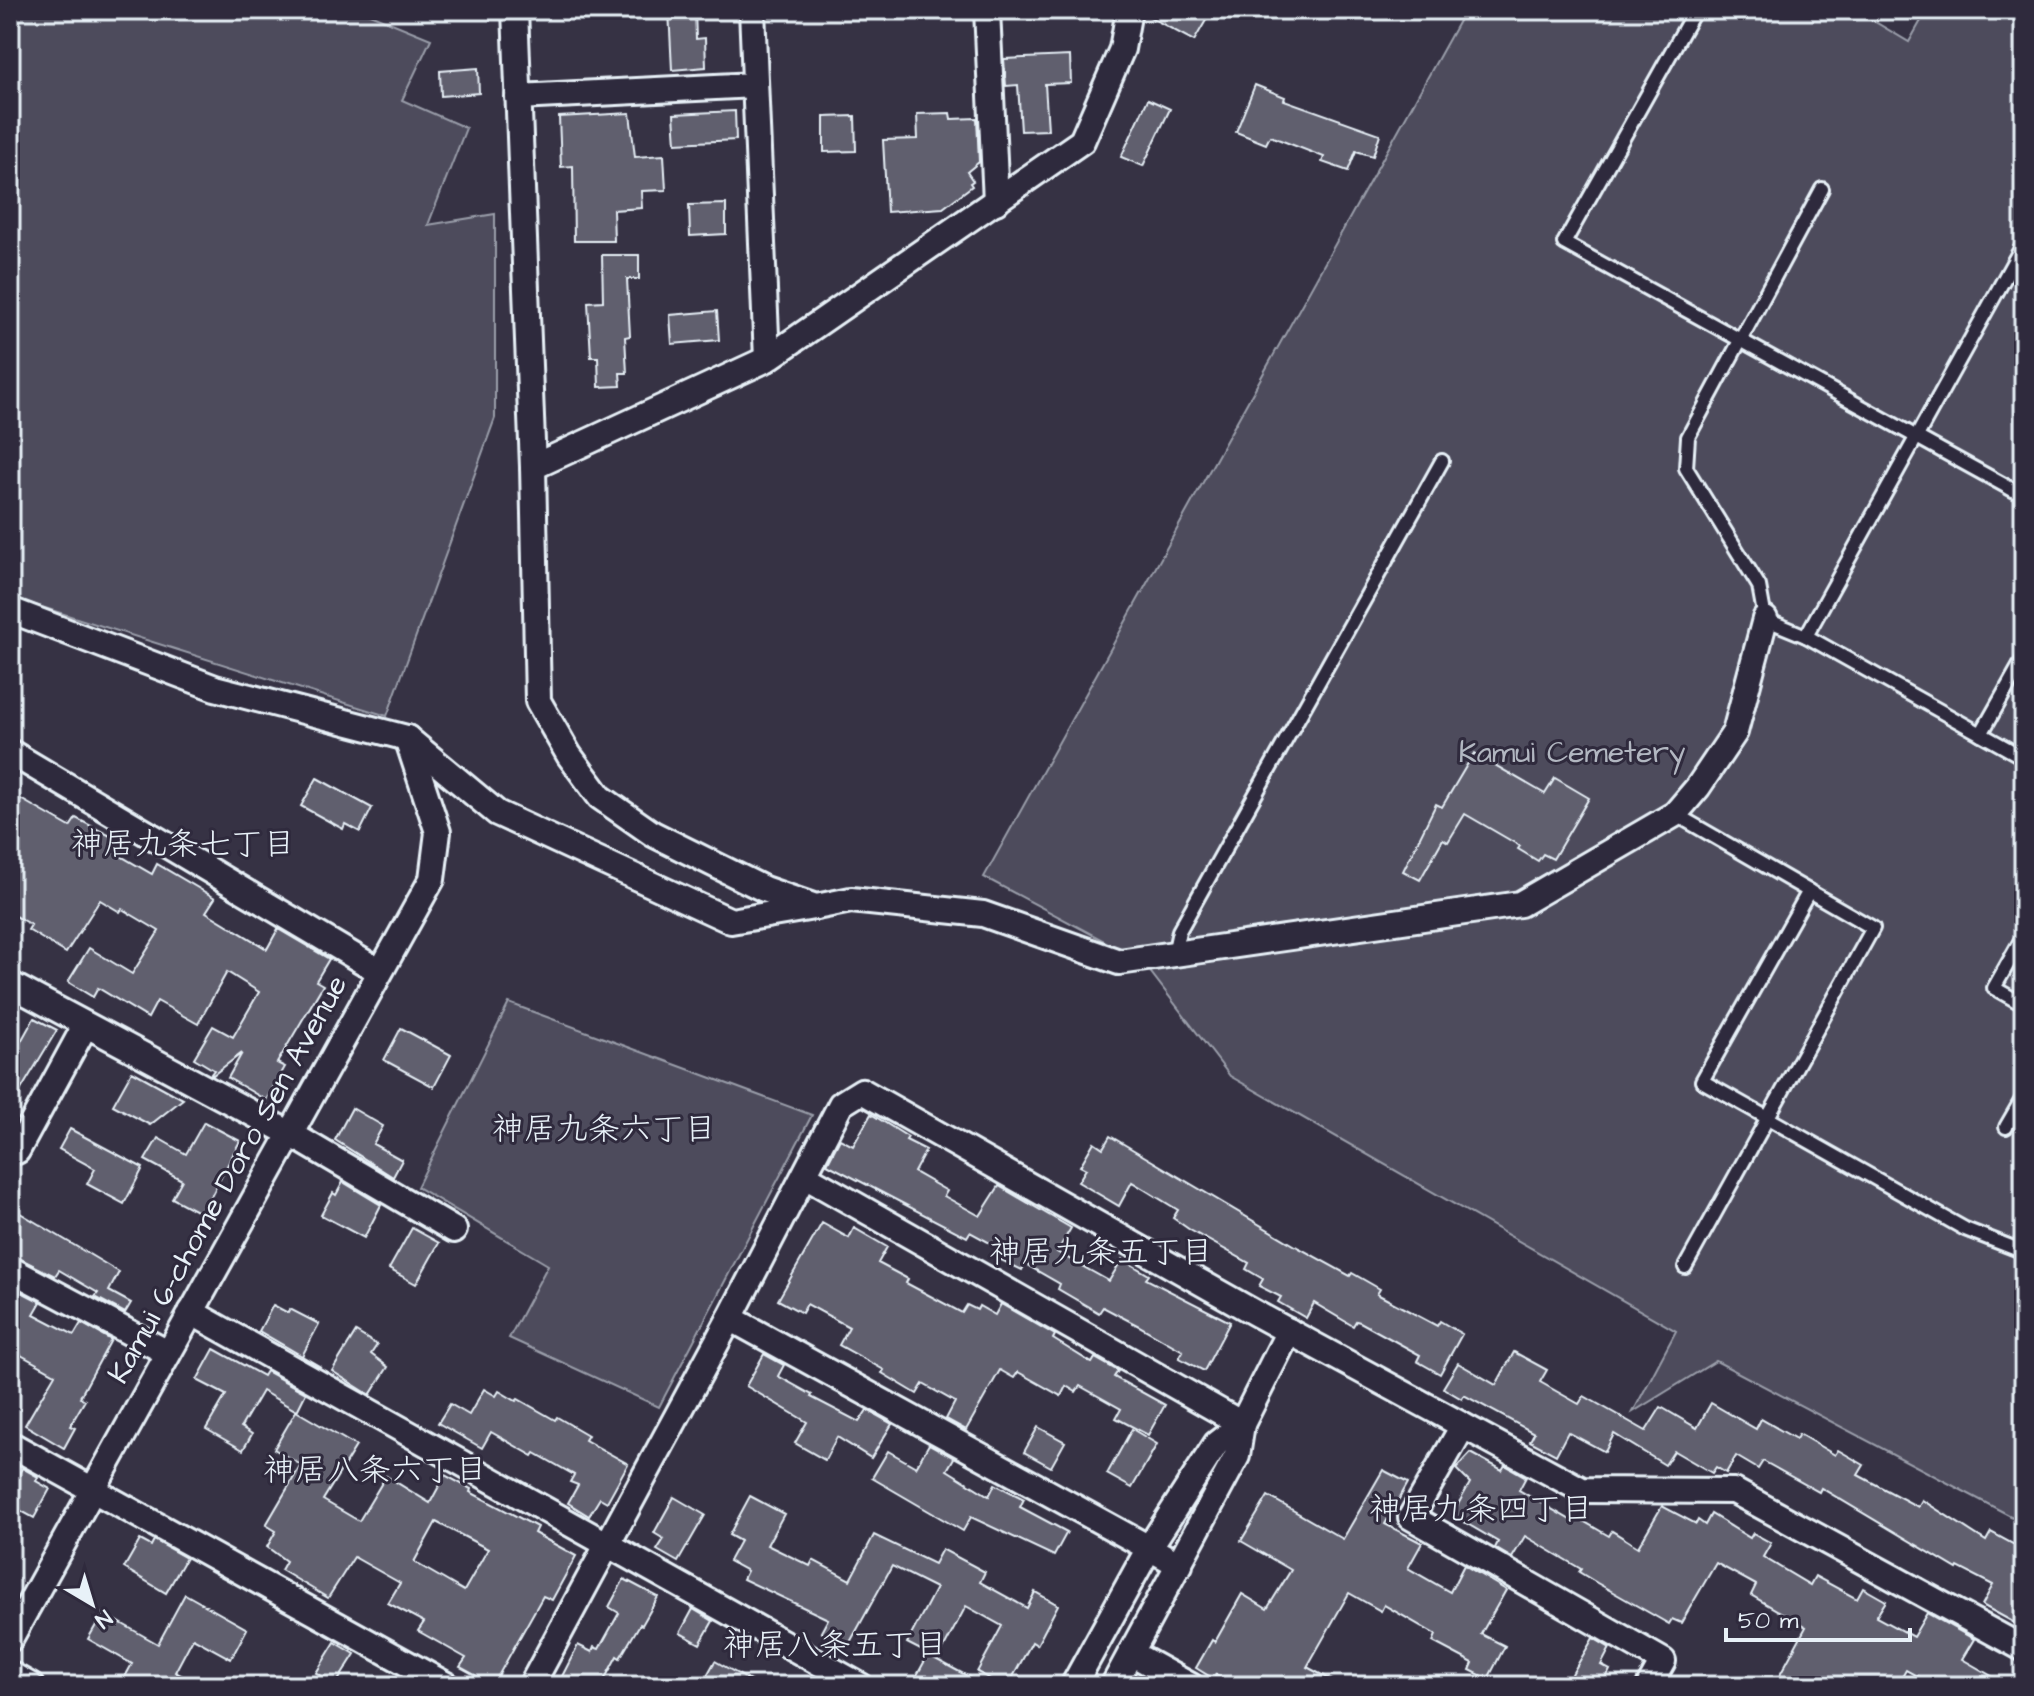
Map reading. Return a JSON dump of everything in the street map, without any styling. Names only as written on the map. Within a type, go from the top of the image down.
[{"type":"street","points":[[515,10],[533,467],[538,701],[569,755],[600,797],[653,834],[764,889],[816,907]]},
{"type":"street","points":[[752,10],[767,359]]},
{"type":"street","points":[[987,10],[996,202]]},
{"type":"street","points":[[533,467],[767,359],[1082,141],[1122,49],[1129,10]]},
{"type":"street","points":[[518,97],[755,85]]},
{"type":"street","points":[[10,610],[215,688],[407,738],[497,813],[731,921],[851,900],[983,914],[1119,962],[1520,904],[1675,814],[1698,787],[1735,732],[1765,619]]},
{"type":"street","name":"Kamui 6-chome Doro Sen Avenue","points":[[10,1639],[432,879],[438,832],[407,738]]},
{"type":"street","points":[[10,752],[379,971]]},
{"type":"street","points":[[10,984],[289,1133],[454,1230]]},
{"type":"street","points":[[10,1148],[17,1151],[85,1026]]},
{"type":"street","points":[[531,1686],[730,1318],[841,1104],[862,1091],[1289,1331],[1582,1490],[1734,1491],[2024,1649]]},
{"type":"street","points":[[805,1176],[1242,1424]]},
{"type":"street","points":[[10,1269],[168,1353]]},
{"type":"street","points":[[191,1312],[861,1686]]},
{"type":"street","points":[[730,1318],[1180,1565]]},
{"type":"street","points":[[1113,1686],[1237,1456],[1242,1424],[1289,1331]]},
{"type":"street","points":[[1073,1686],[1149,1548],[1216,1444],[1242,1424]]},
{"type":"street","points":[[1463,1426],[1411,1517],[1663,1661],[1649,1686]]},
{"type":"street","points":[[10,1444],[448,1686]]},
{"type":"street","points":[[1131,1653],[1191,1686]]},
{"type":"street","points":[[10,1674],[31,1686]]},
{"type":"lane","points":[[1695,10],[1564,243],[2024,496]]},
{"type":"lane","points":[[1822,189],[1688,437],[1686,468],[1759,586],[1765,619],[1806,636],[2024,758]]},
{"type":"lane","points":[[1806,636],[2024,243]]},
{"type":"lane","points":[[1174,954],[1179,931],[1442,461]]},
{"type":"lane","points":[[1981,734],[2024,658]]},
{"type":"lane","points":[[1675,814],[1873,928],[1685,1267]]},
{"type":"lane","points":[[1809,891],[1702,1081],[1965,1229],[2024,1252]]},
{"type":"lane","points":[[2024,935],[1994,988],[2024,1005]]},
{"type":"lane","points":[[2006,1127],[2024,1096]]},
{"type":"green space","points":[[10,10],[360,10],[431,39],[402,100],[466,128],[428,225],[495,214],[495,418],[387,716],[10,597]]},
{"type":"green space","name":"Kamui Cemetery","points":[[1465,10],[1855,10],[1909,42],[1927,10],[2000,10],[2024,23],[2024,1523],[1716,1361],[1633,1412],[1676,1331],[1230,1076],[1142,961],[984,877]]},
{"type":"green space","points":[[509,1003],[812,1115],[659,1407],[509,1338],[548,1265],[417,1187]]},
{"type":"building","points":[[669,10],[695,10],[696,39],[705,38],[706,67],[672,70]]},
{"type":"building","points":[[1144,10],[1212,10],[1194,41],[1144,14]]},
{"type":"building","points":[[1070,56],[1071,83],[1045,84],[1048,130],[1021,131],[1018,85],[1006,86],[1004,59]]},
{"type":"building","points":[[478,68],[479,93],[441,96],[440,71]]},
{"type":"building","points":[[1255,85],[1285,97],[1284,100],[1380,134],[1373,156],[1356,151],[1348,171],[1322,162],[1324,157],[1270,136],[1266,144],[1236,132]]},
{"type":"building","points":[[1148,99],[1170,109],[1143,166],[1121,157]]},
{"type":"building","points":[[735,111],[736,140],[676,143],[674,114]]},
{"type":"building","points":[[630,113],[635,157],[664,155],[666,190],[641,191],[642,208],[613,210],[614,241],[574,241],[573,166],[561,167],[559,117]]},
{"type":"building","points":[[950,113],[951,119],[977,118],[979,162],[967,172],[973,181],[970,183],[972,186],[943,208],[887,212],[883,140],[918,139],[917,114]]},
{"type":"building","points":[[855,116],[856,151],[824,152],[824,117]]},
{"type":"building","points":[[726,204],[726,234],[690,236],[689,205]]},
{"type":"building","points":[[602,255],[639,255],[639,279],[627,279],[630,336],[625,337],[627,373],[620,373],[621,386],[599,387],[598,357],[591,357],[588,302],[603,301]]},
{"type":"building","points":[[717,311],[719,340],[672,344],[670,315]]},
{"type":"building","points":[[1474,753],[1545,794],[1555,778],[1589,798],[1553,859],[1543,854],[1538,861],[1518,849],[1520,846],[1465,814],[1448,842],[1443,839],[1420,880],[1403,871],[1436,804],[1442,807]]},
{"type":"building","points":[[317,778],[372,808],[360,832],[345,824],[343,829],[301,806]]},
{"type":"building","points":[[10,793],[70,827],[76,818],[120,841],[114,852],[152,874],[157,864],[215,898],[206,912],[267,949],[278,929],[329,959],[316,981],[323,985],[277,1063],[285,1067],[266,1100],[228,1078],[242,1053],[213,1075],[214,1070],[194,1058],[213,1026],[233,1037],[259,992],[227,972],[198,1024],[157,1001],[148,1018],[98,988],[93,997],[68,982],[89,948],[132,974],[159,931],[100,900],[66,953],[28,930],[31,925],[10,913]]},
{"type":"building","points":[[34,1018],[57,1030],[10,1108],[10,1061]]},
{"type":"building","points":[[401,1028],[451,1055],[434,1087],[384,1060]]},
{"type":"building","points":[[132,1071],[183,1099],[150,1125],[113,1105]]},
{"type":"building","points":[[352,1108],[383,1126],[373,1144],[402,1160],[393,1177],[335,1140]]},
{"type":"building","points":[[871,1114],[908,1137],[906,1140],[926,1150],[914,1172],[947,1191],[944,1196],[980,1216],[999,1186],[1071,1228],[1057,1252],[1109,1281],[1122,1259],[1149,1275],[1146,1279],[1230,1322],[1204,1371],[1179,1358],[1183,1351],[1139,1326],[1103,1307],[1099,1313],[1058,1289],[1060,1284],[1025,1264],[1022,1270],[999,1259],[1003,1250],[970,1232],[967,1237],[827,1164],[840,1139],[853,1146]]},
{"type":"building","points":[[204,1122],[240,1141],[202,1214],[172,1198],[182,1180],[145,1160],[158,1138],[186,1154]]},
{"type":"building","points":[[70,1129],[143,1168],[124,1204],[87,1184],[95,1169],[59,1149]]},
{"type":"building","points":[[1110,1136],[1299,1248],[1380,1289],[1377,1294],[1437,1326],[1440,1321],[1462,1334],[1440,1374],[1417,1361],[1420,1355],[1360,1322],[1356,1321],[1353,1326],[1314,1303],[1306,1318],[1278,1302],[1281,1297],[1259,1286],[1263,1279],[1246,1269],[1249,1263],[1190,1230],[1173,1218],[1178,1210],[1132,1182],[1119,1206],[1078,1182],[1086,1169],[1080,1166],[1094,1142],[1103,1148]]},
{"type":"building","points":[[343,1182],[381,1205],[364,1238],[321,1215]]},
{"type":"building","points":[[10,1207],[119,1272],[109,1291],[131,1303],[125,1313],[95,1297],[98,1293],[59,1270],[55,1276],[10,1254]]},
{"type":"building","points":[[822,1223],[849,1238],[854,1228],[887,1247],[878,1263],[908,1279],[906,1283],[962,1313],[967,1305],[977,1310],[979,1306],[995,1315],[1001,1304],[1055,1335],[1053,1339],[1092,1363],[1095,1358],[1118,1371],[1114,1377],[1165,1405],[1148,1435],[1116,1418],[1121,1409],[1080,1386],[1076,1392],[1066,1386],[1061,1396],[1018,1372],[1014,1378],[1000,1370],[966,1430],[946,1419],[955,1402],[923,1384],[917,1394],[882,1373],[884,1370],[839,1345],[849,1327],[807,1304],[802,1313],[778,1300]]},
{"type":"building","points":[[412,1228],[439,1243],[416,1284],[389,1269]]},
{"type":"building","points":[[10,1286],[41,1302],[34,1314],[74,1335],[81,1323],[111,1340],[80,1397],[85,1400],[70,1426],[75,1428],[64,1448],[25,1425],[55,1374],[10,1349]]},
{"type":"building","points":[[273,1305],[288,1313],[290,1309],[319,1324],[302,1356],[259,1331]]},
{"type":"building","points":[[356,1332],[377,1345],[371,1354],[388,1367],[370,1395],[332,1371]]},
{"type":"building","points":[[214,1349],[263,1376],[266,1371],[306,1393],[297,1411],[262,1391],[241,1427],[252,1434],[243,1450],[206,1429],[226,1395],[197,1380]]},
{"type":"building","points":[[1514,1352],[1547,1370],[1540,1382],[1579,1404],[1584,1396],[1646,1431],[1661,1407],[1697,1428],[1711,1403],[1756,1429],[1761,1419],[1796,1439],[1799,1434],[1835,1455],[1838,1450],[1864,1465],[1858,1475],[1918,1507],[1922,1500],[1986,1541],[1991,1532],[2024,1550],[2024,1628],[1982,1605],[1993,1585],[1957,1569],[1821,1488],[1819,1492],[1763,1461],[1758,1469],[1736,1456],[1726,1473],[1716,1467],[1712,1473],[1674,1451],[1665,1465],[1614,1434],[1605,1452],[1568,1432],[1556,1455],[1530,1441],[1534,1433],[1464,1395],[1462,1399],[1443,1388],[1458,1363],[1496,1385]]},
{"type":"building","points":[[764,1354],[784,1365],[778,1376],[811,1397],[859,1422],[867,1410],[892,1424],[871,1458],[837,1437],[825,1460],[795,1443],[807,1422],[746,1386]]},
{"type":"building","points":[[484,1389],[496,1396],[499,1391],[516,1401],[518,1399],[555,1420],[557,1417],[588,1435],[585,1440],[628,1464],[607,1502],[600,1498],[589,1516],[568,1503],[578,1485],[570,1482],[574,1475],[491,1432],[482,1448],[438,1423],[450,1404],[469,1415]]},
{"type":"building","points":[[296,1411],[356,1446],[323,1500],[359,1521],[386,1476],[430,1503],[445,1475],[471,1489],[470,1492],[537,1527],[534,1533],[576,1556],[552,1600],[543,1596],[493,1685],[460,1667],[466,1658],[418,1631],[424,1622],[388,1603],[400,1583],[354,1557],[328,1598],[281,1570],[286,1561],[267,1547],[276,1531],[266,1525],[301,1465],[274,1449]],"holes":[[[436,1522],[488,1549],[464,1591],[414,1562]]]},
{"type":"building","points":[[1038,1427],[1065,1442],[1051,1467],[1024,1452]]},
{"type":"building","points":[[1132,1429],[1157,1444],[1132,1488],[1107,1474]]},
{"type":"building","points":[[929,1444],[954,1458],[947,1470],[989,1496],[995,1484],[1024,1499],[1020,1507],[1067,1532],[1054,1556],[971,1517],[963,1531],[872,1478],[888,1451],[916,1467]]},
{"type":"building","points":[[1471,1453],[1502,1470],[1505,1465],[1526,1477],[1519,1490],[1574,1522],[1576,1517],[1609,1536],[1612,1531],[1638,1547],[1662,1506],[1696,1524],[1698,1520],[1705,1525],[1711,1514],[1750,1538],[1753,1533],[1771,1543],[1763,1557],[1810,1585],[1815,1576],[1857,1599],[1863,1588],[1886,1601],[1876,1617],[1913,1637],[1927,1613],[1974,1639],[1962,1659],[2009,1686],[1935,1686],[1906,1670],[1897,1686],[1774,1686],[1806,1627],[1751,1595],[1756,1585],[1716,1563],[1681,1623],[1672,1619],[1669,1624],[1579,1572],[1581,1569],[1525,1536],[1512,1558],[1495,1548],[1498,1542],[1452,1515],[1470,1483],[1456,1469]]},
{"type":"building","points":[[22,1468],[50,1489],[34,1518],[10,1505],[10,1490]]},
{"type":"building","points":[[1383,1470],[1408,1483],[1385,1524],[1422,1543],[1408,1568],[1450,1592],[1464,1565],[1506,1590],[1481,1634],[1505,1646],[1488,1679],[1470,1670],[1473,1663],[1433,1642],[1436,1635],[1384,1605],[1381,1611],[1349,1593],[1307,1667],[1343,1686],[1232,1686],[1216,1675],[1214,1679],[1196,1668],[1212,1640],[1215,1642],[1242,1594],[1267,1609],[1291,1570],[1241,1541],[1268,1496],[1343,1539]]},
{"type":"building","points":[[750,1496],[784,1514],[767,1545],[810,1566],[813,1560],[850,1580],[874,1535],[934,1564],[942,1549],[985,1572],[980,1582],[1027,1608],[1035,1592],[1058,1605],[1037,1645],[1032,1642],[1008,1686],[1003,1686],[977,1672],[1002,1626],[966,1606],[938,1659],[907,1643],[936,1588],[892,1566],[848,1646],[821,1632],[828,1619],[743,1579],[747,1571],[729,1561],[740,1541],[729,1535]]},
{"type":"building","points":[[674,1497],[705,1515],[678,1562],[657,1550],[664,1539],[654,1533]]},
{"type":"building","points":[[140,1540],[151,1546],[154,1540],[186,1558],[166,1593],[124,1568]]},
{"type":"building","points":[[624,1579],[658,1597],[642,1625],[620,1658],[617,1656],[601,1686],[557,1686],[578,1645],[592,1652],[594,1647],[599,1649],[619,1613],[609,1607]]},
{"type":"building","points":[[185,1594],[247,1629],[231,1659],[193,1638],[175,1672],[202,1686],[120,1686],[132,1664],[88,1639],[103,1613],[158,1644]]},
{"type":"building","points":[[693,1609],[713,1621],[700,1644],[680,1633]]},
{"type":"building","points":[[1593,1638],[1610,1648],[1601,1665],[1610,1670],[1602,1686],[1565,1686]]},
{"type":"building","points":[[335,1642],[355,1654],[336,1684],[316,1673]]},
{"type":"building","points":[[928,1655],[986,1686],[911,1686]]},
{"type":"building","points":[[715,1661],[759,1686],[701,1686]]},
{"type":"district","name":"神居九条七丁目","points":[[183,843]]},
{"type":"district","name":"神居九条六丁目","points":[[604,1128]]},
{"type":"district","name":"神居九条五丁目","points":[[1101,1251]]},
{"type":"district","name":"神居八条六丁目","points":[[375,1469]]},
{"type":"district","name":"神居九条四丁目","points":[[1481,1508]]},
{"type":"district","name":"神居八条五丁目","points":[[835,1644]]}]
